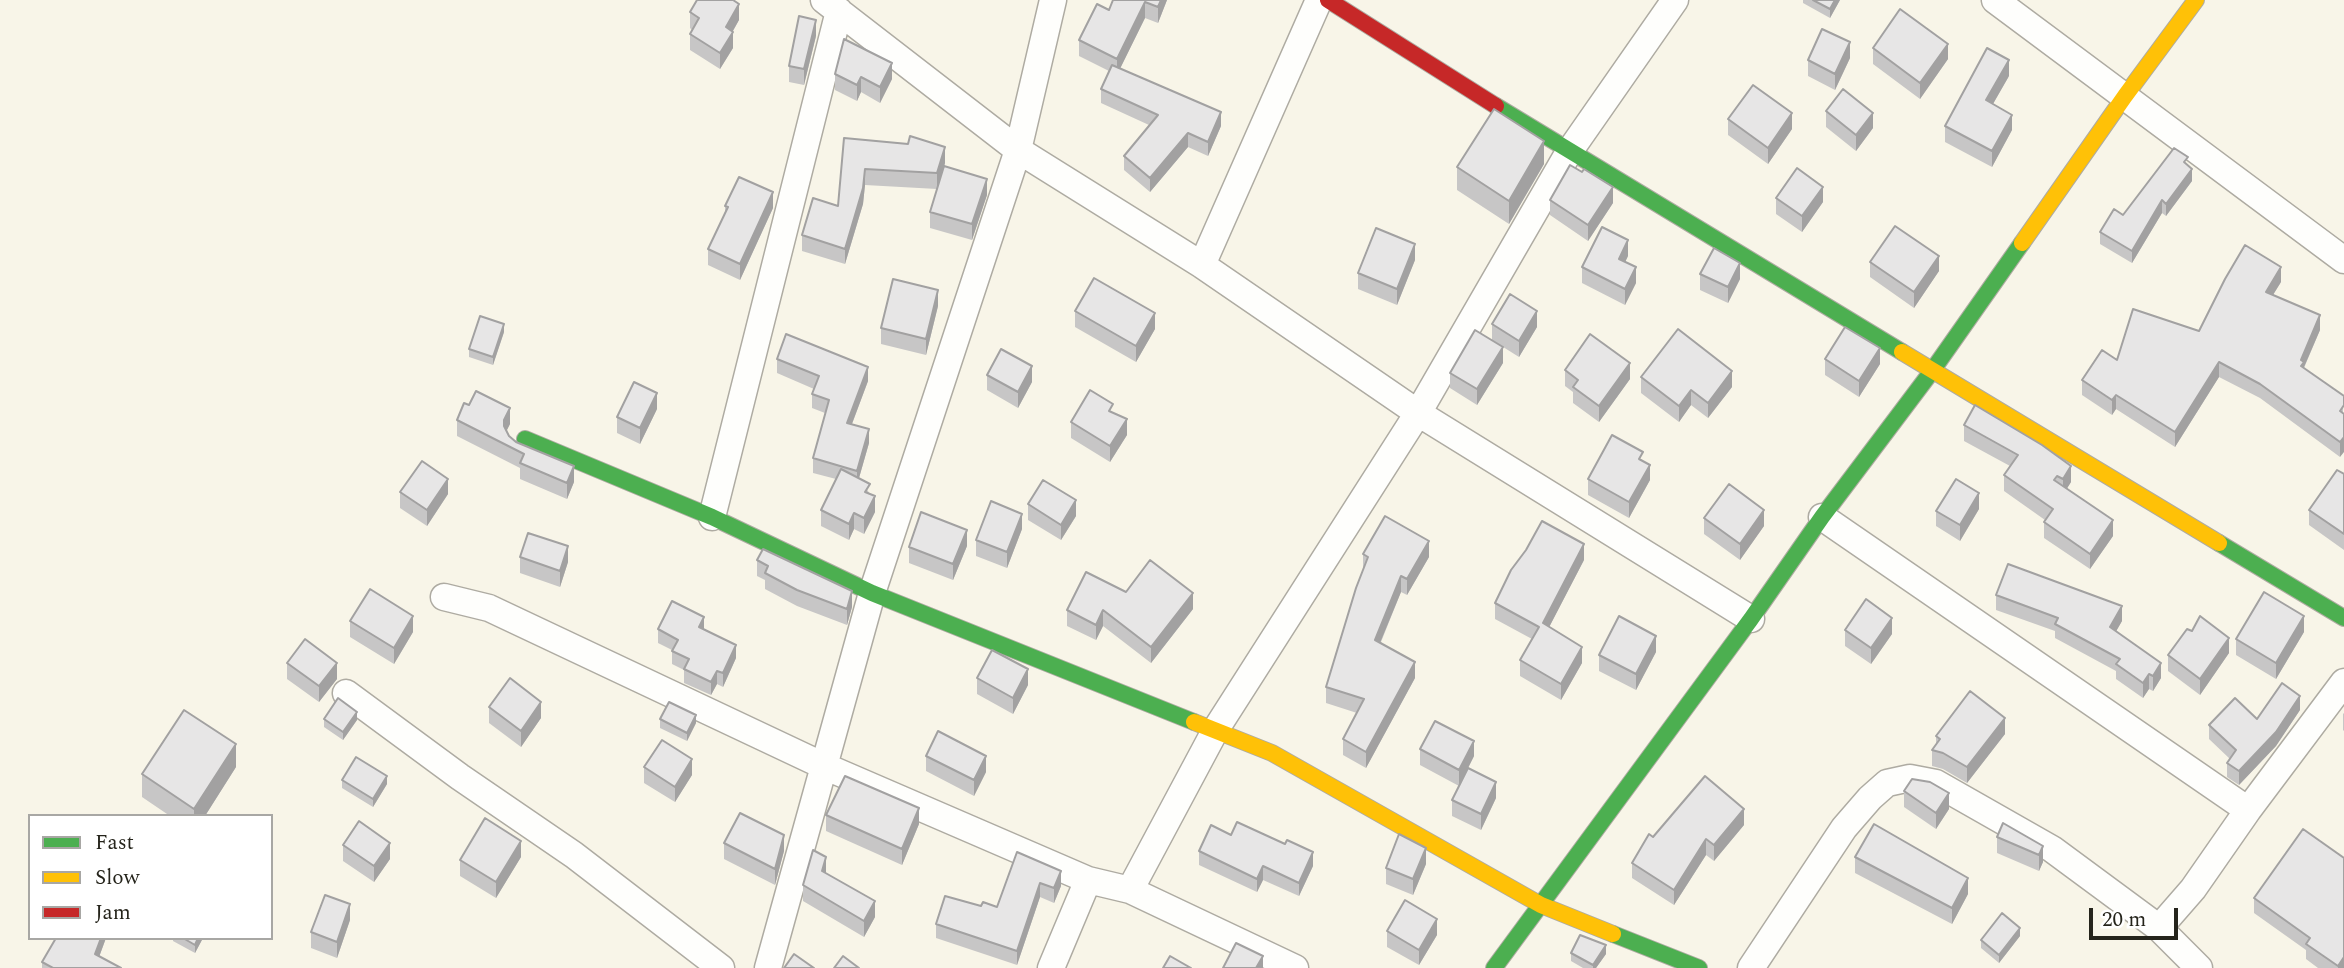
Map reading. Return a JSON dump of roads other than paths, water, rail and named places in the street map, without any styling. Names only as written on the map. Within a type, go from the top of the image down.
[{"type":"street","points":[[768,968],[872,593],[1018,150],[1052,0]]},
{"type":"street","points":[[1202,265],[1319,0]]},
{"type":"street","points":[[1328,0],[1569,152],[2344,618]]},
{"type":"street","points":[[1130,890],[1216,729],[1418,413],[1569,152],[1675,0]]},
{"type":"street","points":[[1995,0],[2344,260]]},
{"type":"street","points":[[1494,968],[1751,619],[1822,517],[1932,371],[2125,96],[2196,0]]},
{"type":"street","points":[[712,517],[831,6],[1018,150],[1202,265],[1418,413],[1751,619]]},
{"type":"street","points":[[525,439],[712,517],[872,593],[1272,753],[1541,905],[1699,968]]},
{"type":"street","points":[[1822,517],[2248,810]]},
{"type":"street","points":[[444,597],[489,608],[824,766],[1088,880],[1130,890],[1295,968]]},
{"type":"street","points":[[2159,928],[2193,889],[2248,810],[2344,682]]},
{"type":"street","points":[[346,693],[460,777],[574,855],[721,968]]},
{"type":"street","points":[[1751,968],[1844,828],[1887,783],[1910,778],[1936,783],[2052,849],[2159,928],[2199,968]]},
{"type":"street","points":[[1051,968],[1088,880]]}]
